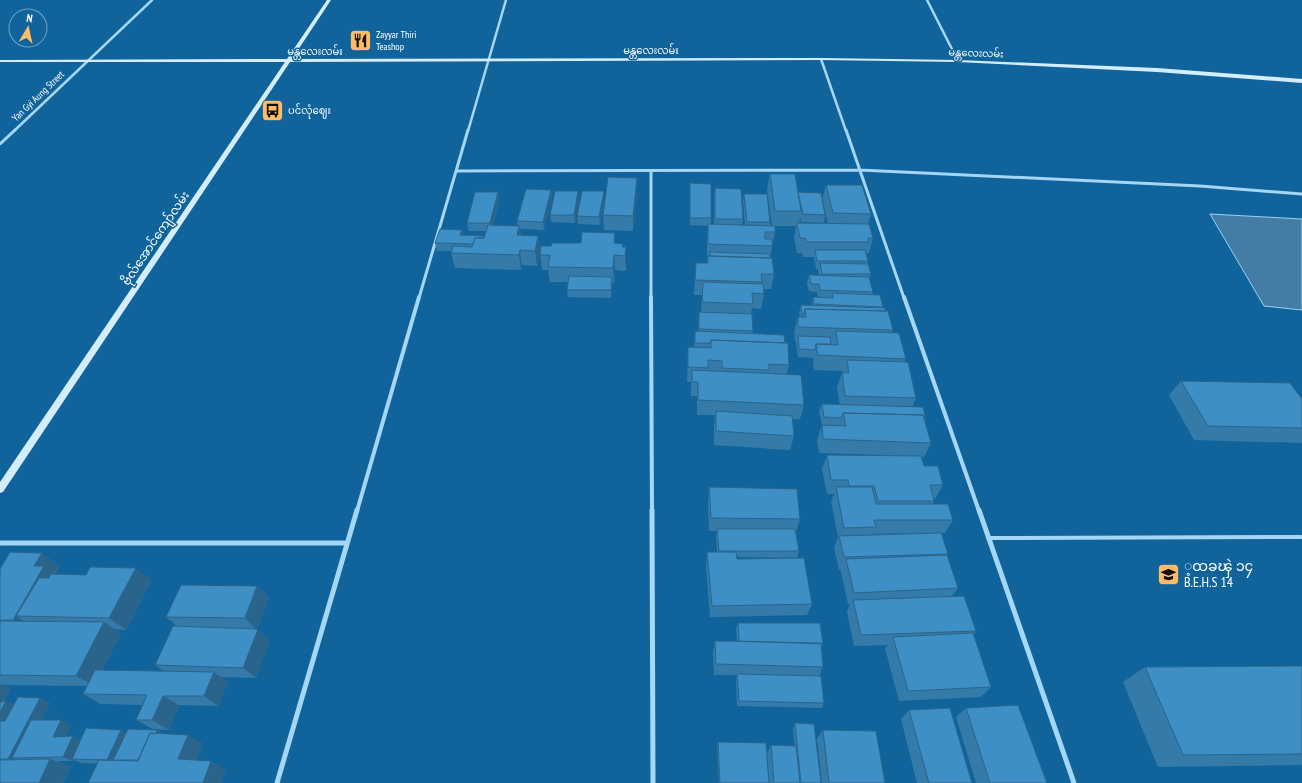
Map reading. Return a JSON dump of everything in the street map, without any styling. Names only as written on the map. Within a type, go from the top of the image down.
[{"type":"street","name":"Yan Gyi Aung Street","points":[[0,144],[152,0]]},
{"type":"street","name":"ဗိုလ်အောင်ကျော်လမ်း","points":[[0,489],[288,60],[330,0]]},
{"type":"street","points":[[277,783],[506,0]]},
{"type":"street","points":[[927,0],[958,61]]},
{"type":"street","name":"မန္တလေးလမ်း","points":[[0,60],[821,58],[958,61],[1156,70],[1302,81]]},
{"type":"street","points":[[821,58],[1074,783]]},
{"type":"street","points":[[456,171],[860,170],[1200,186],[1302,194]]},
{"type":"street","points":[[651,171],[653,783]]},
{"type":"street","points":[[0,543],[348,543]]},
{"type":"lane","points":[[988,538],[1301,537]]},
{"type":"water","points":[[1210,214],[1302,219],[1302,310],[1264,306]]},
{"type":"building","points":[[770,174],[795,174],[801,211],[775,211]]},
{"type":"building","points":[[608,177],[637,178],[633,216],[603,215]]},
{"type":"building","points":[[690,183],[711,184],[711,218],[690,218]]},
{"type":"building","points":[[826,185],[862,185],[871,214],[833,213]]},
{"type":"building","points":[[715,188],[741,189],[743,219],[715,219]]},
{"type":"building","points":[[526,189],[551,190],[543,222],[517,221]]},
{"type":"building","points":[[555,191],[578,191],[574,215],[550,215]]},
{"type":"building","points":[[582,191],[604,191],[599,217],[577,216]]},
{"type":"building","points":[[475,192],[498,192],[490,223],[467,223]]},
{"type":"building","points":[[798,192],[821,193],[825,215],[803,214]]},
{"type":"building","points":[[744,194],[767,194],[770,222],[747,222]]},
{"type":"building","points":[[797,223],[869,224],[873,238],[868,238],[869,242],[806,242],[805,238],[800,238]]},
{"type":"building","points":[[708,224],[775,226],[775,232],[765,232],[765,239],[772,239],[772,246],[708,244]]},
{"type":"building","points":[[488,225],[519,226],[517,235],[538,236],[535,251],[520,250],[519,255],[451,253],[453,246],[472,247],[475,238],[484,238]]},
{"type":"building","points":[[440,229],[462,230],[460,235],[485,236],[484,238],[475,238],[473,244],[435,243]]},
{"type":"building","points":[[582,232],[615,233],[614,243],[623,244],[622,247],[626,247],[625,256],[614,255],[613,268],[548,267],[550,255],[540,255],[541,246],[551,246],[552,243],[581,243]]},
{"type":"building","points":[[815,250],[865,250],[868,261],[817,261]]},
{"type":"building","points":[[710,252],[770,254],[770,258],[710,256]]},
{"type":"building","points":[[708,256],[772,258],[774,274],[761,274],[762,282],[695,280],[696,263],[708,263]]},
{"type":"building","points":[[820,263],[868,264],[871,274],[822,274]]},
{"type":"building","points":[[809,275],[869,277],[873,292],[820,290],[819,284],[811,284]]},
{"type":"building","points":[[569,276],[612,277],[611,290],[567,290]]},
{"type":"building","points":[[703,282],[763,284],[764,294],[752,293],[753,304],[702,302]]},
{"type":"building","points":[[832,293],[880,295],[883,307],[814,304],[813,297],[833,298]]},
{"type":"building","points":[[801,305],[885,308],[886,311],[805,309],[802,315]]},
{"type":"building","points":[[805,309],[888,311],[893,330],[798,327],[798,317],[806,317]]},
{"type":"building","points":[[699,312],[752,314],[753,331],[699,329]]},
{"type":"building","points":[[695,331],[784,335],[785,343],[711,340],[710,343],[695,343]]},
{"type":"building","points":[[836,331],[899,333],[906,359],[818,355],[816,344],[838,345]]},
{"type":"building","points":[[798,336],[830,337],[831,344],[816,344],[815,350],[799,349]]},
{"type":"building","points":[[711,340],[788,343],[789,365],[769,364],[769,370],[722,368],[722,361],[708,360],[708,368],[688,367],[688,347],[711,348]]},
{"type":"building","points":[[847,360],[908,362],[916,398],[845,396],[842,373],[849,373]]},
{"type":"building","points":[[692,370],[801,375],[804,405],[698,400],[698,382],[692,382]]},
{"type":"building","points":[[1181,381],[1290,383],[1302,399],[1302,428],[1208,426]]},
{"type":"building","points":[[822,404],[923,407],[926,421],[923,415],[843,413],[841,418],[824,417]]},
{"type":"building","points":[[716,411],[792,416],[794,436],[716,431]]},
{"type":"building","points":[[843,413],[923,415],[931,443],[823,439],[822,425],[846,426]]},
{"type":"building","points":[[827,455],[921,456],[924,466],[938,466],[943,485],[930,485],[934,501],[878,501],[874,486],[849,486],[848,480],[831,480]]},
{"type":"building","points":[[709,487],[797,489],[800,519],[711,518]]},
{"type":"building","points":[[836,487],[872,487],[876,504],[948,504],[953,520],[874,520],[876,527],[844,528]]},
{"type":"building","points":[[717,529],[795,529],[799,551],[719,551]]},
{"type":"building","points":[[941,533],[948,554],[844,557],[839,536]]},
{"type":"building","points":[[10,552],[42,553],[34,566],[44,566],[13,620],[0,620],[0,569]]},
{"type":"building","points":[[707,552],[736,552],[737,559],[804,558],[812,604],[712,606]]},
{"type":"building","points":[[947,555],[958,588],[854,593],[846,559]]},
{"type":"building","points":[[90,567],[136,568],[109,618],[16,616],[39,578],[49,578],[51,574],[86,575]]},
{"type":"building","points":[[181,585],[257,586],[245,618],[166,617]]},
{"type":"building","points":[[964,596],[976,631],[861,635],[853,600]]},
{"type":"building","points":[[0,621],[104,622],[76,676],[0,675]]},
{"type":"building","points":[[738,623],[820,623],[823,644],[739,641]]},
{"type":"building","points":[[173,626],[258,629],[243,668],[155,665]]},
{"type":"building","points":[[973,633],[991,687],[908,691],[893,637]]},
{"type":"building","points":[[715,641],[821,643],[823,667],[716,664]]},
{"type":"building","points":[[1302,666],[1302,754],[1183,755],[1145,667]]},
{"type":"building","points":[[95,670],[214,672],[204,696],[163,696],[152,720],[136,720],[147,695],[83,694]]},
{"type":"building","points":[[737,674],[821,676],[824,703],[739,701]]},
{"type":"building","points":[[18,697],[40,698],[8,759],[0,759],[0,721],[5,721]]},
{"type":"building","points":[[6,701],[0,712],[0,702]]},
{"type":"building","points":[[1018,705],[1047,783],[990,783],[966,708]]},
{"type":"building","points":[[950,708],[972,783],[929,783],[909,710]]},
{"type":"building","points":[[31,720],[61,720],[53,737],[73,736],[63,757],[12,758]]},
{"type":"building","points":[[795,723],[814,724],[821,783],[801,783]]},
{"type":"building","points":[[86,728],[121,730],[107,760],[72,759]]},
{"type":"building","points":[[128,729],[157,730],[156,734],[150,733],[138,760],[113,760]]},
{"type":"building","points":[[823,730],[876,731],[885,783],[829,783]]},
{"type":"building","points":[[150,733],[188,735],[178,759],[211,761],[203,783],[88,783],[99,760],[138,761]]},
{"type":"building","points":[[718,742],[766,743],[769,783],[720,783]]},
{"type":"building","points":[[771,745],[796,746],[800,783],[774,783]]},
{"type":"building","points":[[50,759],[39,783],[0,783],[0,760]]},
{"type":"place","name":"Zayyar Thiri Teashop","points":[[360,40]]},
{"type":"place","name":"ပင်လုံဈေး","points":[[272,110]]},
{"type":"place","name":"့ထခၾဲ ၁၄ B.E.H.S 14","points":[[1169,574]]}]
